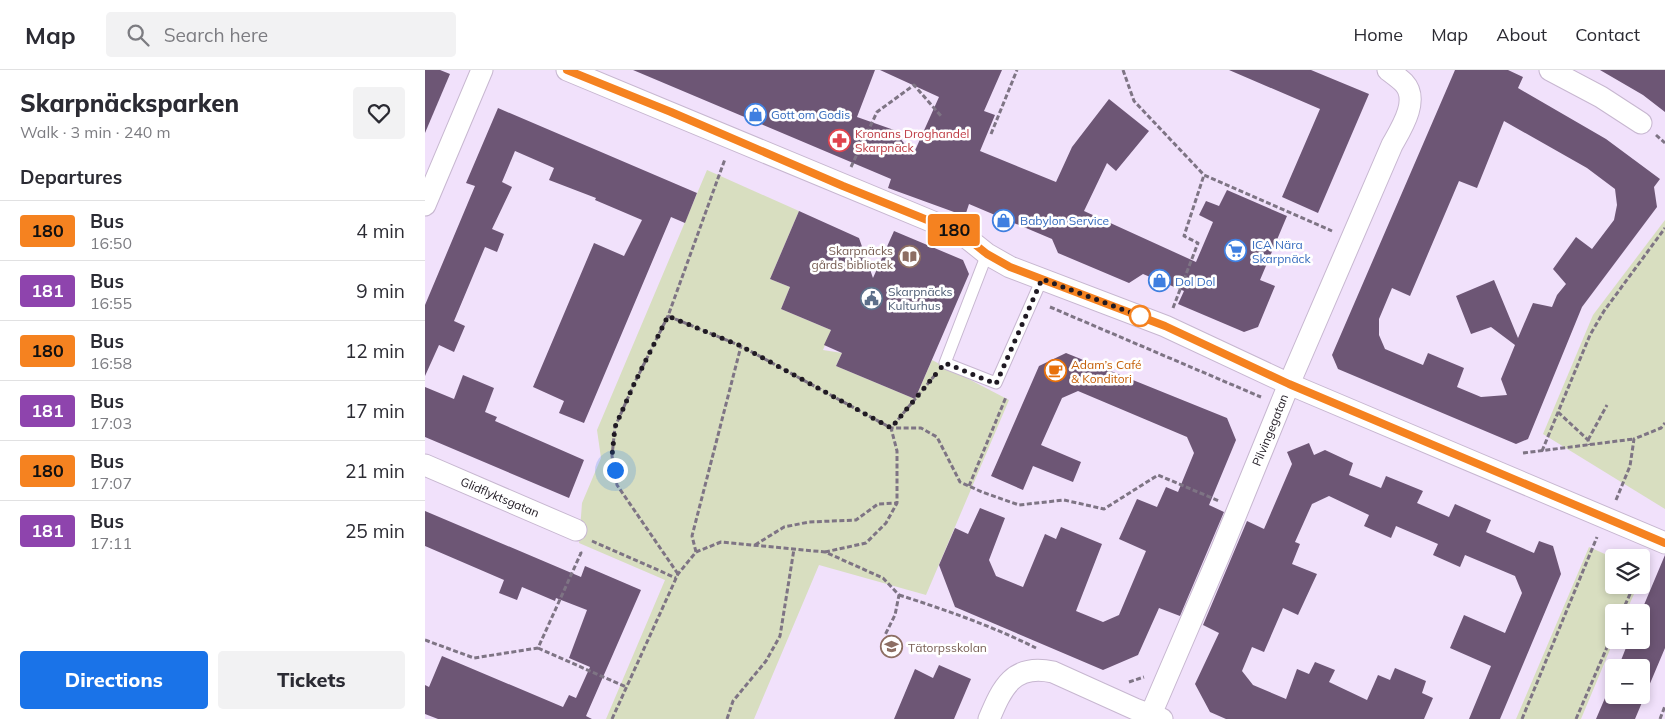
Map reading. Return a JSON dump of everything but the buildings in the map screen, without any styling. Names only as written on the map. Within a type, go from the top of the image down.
[{"type":"street","points":[[425,205],[482,70]]},
{"type":"street","points":[[567,70],[962,234],[987,254],[1010,267],[1165,326],[1289,384],[1665,543]]},
{"type":"street","name":"Pilvingegatan","points":[[989,719],[1000,694],[1011,679],[1025,671],[1039,668],[1053,672],[1135,709],[1156,716],[1167,676],[1221,551],[1289,384],[1392,146],[1405,121],[1411,98],[1405,84],[1388,70]]},
{"type":"street","points":[[1550,70],[1601,97],[1641,123]]},
{"type":"street","name":"Glidflyktsgatan","points":[[425,465],[576,530]]},
{"type":"lane","points":[[987,254],[945,363],[996,384],[1042,279]]},
{"type":"path","points":[[991,134],[1017,70]]},
{"type":"path","points":[[1123,70],[1134,101],[1204,175],[1352,240]]},
{"type":"path","points":[[843,186],[877,112],[914,85],[941,116]]},
{"type":"path","points":[[677,576],[617,485],[612,456],[615,427],[668,316],[733,138]]},
{"type":"path","points":[[1165,326],[1198,243],[1184,236],[1204,175]]},
{"type":"path","points":[[1542,451],[1590,335],[1604,311],[1665,228]]},
{"type":"path","points":[[1044,305],[1269,400]]},
{"type":"path","points":[[668,316],[741,346],[891,428],[921,428],[937,437],[960,482],[1019,505],[1064,500],[1104,509],[1158,475],[1226,503]]},
{"type":"path","points":[[696,552],[692,536],[741,346]]},
{"type":"path","points":[[891,428],[945,363]]},
{"type":"path","points":[[969,486],[1007,396]]},
{"type":"path","points":[[1588,440],[1607,405]]},
{"type":"path","points":[[1558,412],[1588,440],[1589,446]]},
{"type":"path","points":[[1523,453],[1634,439],[1661,428],[1665,423]]},
{"type":"path","points":[[612,719],[677,576],[696,552],[721,542],[825,552],[866,543],[886,523],[897,503],[897,452],[891,428]]},
{"type":"path","points":[[1522,719],[1605,518],[1614,503],[1630,466],[1634,439]]},
{"type":"path","points":[[754,545],[784,528],[809,522],[856,520],[878,504],[897,503]]},
{"type":"path","points":[[576,530],[595,542],[677,576]]},
{"type":"path","points":[[538,648],[581,553],[576,530]]},
{"type":"path","points":[[727,719],[733,701],[766,661],[780,636],[793,549]]},
{"type":"path","points":[[825,552],[883,578],[899,595],[958,614],[1008,634],[1044,652]]},
{"type":"path","points":[[885,635],[895,615],[899,595]]},
{"type":"path","points":[[425,640],[474,658],[538,648],[627,687]]},
{"type":"path","points":[[1576,719],[1606,649]]},
{"type":"path","points":[[1128,682],[1154,674],[1167,676]]},
{"type":"path","points":[[1660,719],[1665,706]]},
{"type":"green space","points":[[707,170],[799,211],[770,279],[790,287],[781,309],[831,330],[823,350],[842,353],[836,366],[915,399],[932,360],[1009,400],[926,595],[819,565],[754,719],[606,719],[665,580],[579,543],[582,503],[601,458],[597,430]]},
{"type":"green space","points":[[1665,220],[1665,509],[1543,434],[1593,315]]},
{"type":"green space","points":[[1589,547],[1605,554],[1605,594],[1634,594],[1630,604],[1605,604],[1605,649],[1610,649],[1581,719],[1516,719]]},
{"type":"bus line","name":"180","points":[[567,70],[962,234],[987,254],[1010,267],[1165,326],[1289,384],[1665,543]]},
{"type":"place","name":"Gott om Godis","points":[[755,114]]},
{"type":"place","name":"Kronans Droghandel Skarpnäck","points":[[839,140]]},
{"type":"place","name":"Babylon Service","points":[[1004,220]]},
{"type":"place","name":"ICA Nära Skarpnäck","points":[[1236,251]]},
{"type":"place","name":"Skarpnäcks gårds bibliotek","points":[[909,257]]},
{"type":"place","name":"Dol Dol","points":[[1159,281]]},
{"type":"place","name":"Skarpnäcks Kulturhus","points":[[872,298]]},
{"type":"place","name":"Adam’s Café & Konditori","points":[[1055,371]]},
{"type":"place","name":"Tätorpsskolan","points":[[892,647]]},
{"type":"route","points":[[615,470],[612,456],[615,427],[668,316],[741,346],[891,428],[945,363],[996,384],[1042,279],[1140,316]]}]
